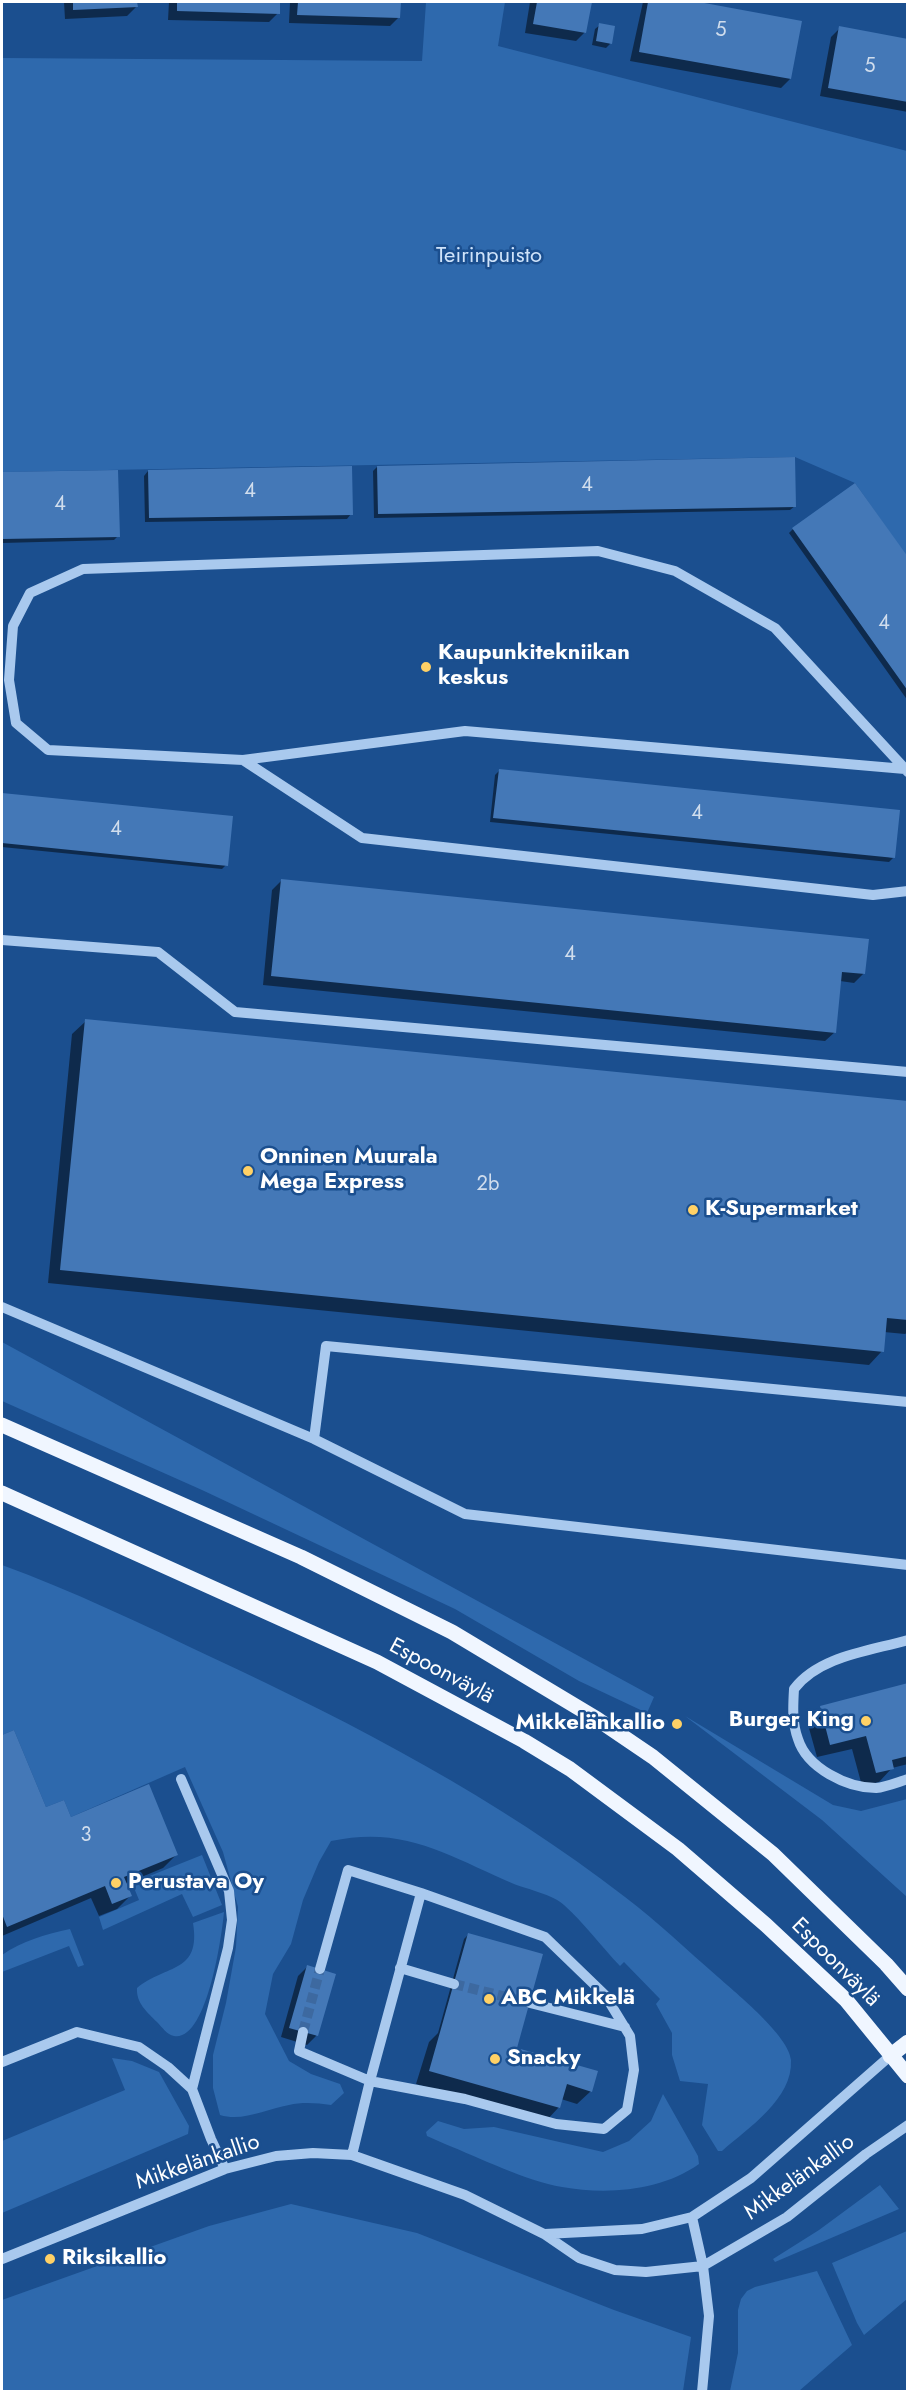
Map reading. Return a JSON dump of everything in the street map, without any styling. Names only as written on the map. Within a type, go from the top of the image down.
[{"type":"main road","name":"Espoonväylä","points":[[2,1425],[311,1562],[452,1632],[597,1719],[653,1757],[773,1854],[886,1964],[908,1989]]},
{"type":"main road","name":"Espoonväylä","points":[[2,1492],[377,1662],[525,1741],[570,1769],[678,1849],[766,1925],[846,2000],[908,2076]]},
{"type":"main road","points":[[890,2056],[908,2042]]},
{"type":"street","points":[[598,551],[675,571],[775,628],[906,770],[465,731],[243,760],[48,750],[16,723],[9,680],[13,626],[30,593],[83,569],[598,551]]},
{"type":"street","points":[[243,760],[362,838],[873,895],[908,891]]},
{"type":"street","points":[[2,940],[158,952],[235,1012],[908,1072]]},
{"type":"street","points":[[2,1307],[314,1439],[465,1514],[908,1565]]},
{"type":"street","points":[[314,1439],[326,1346],[908,1402]]},
{"type":"street","points":[[908,1640],[837,1661],[811,1672],[794,1689],[793,1718],[798,1740],[807,1756],[832,1776],[855,1785],[877,1788],[908,1779]]},
{"type":"street","points":[[181,1779],[229,1891],[232,1920],[228,1948],[192,2089]]},
{"type":"street","points":[[303,2032],[299,2050],[370,2081],[465,2099],[556,2124],[604,2130],[627,2110],[634,2070],[630,2036],[605,1995],[545,1937],[348,1870],[320,1969]]},
{"type":"street","points":[[352,2155],[421,1893]]},
{"type":"street","points":[[400,1968],[454,1983]]},
{"type":"street","points":[[530,2003],[625,2027]]},
{"type":"street","points":[[2,2062],[77,2032],[138,2047],[168,2067],[192,2089],[225,2169]]},
{"type":"street","name":"Mikkelänkallio","points":[[544,2234],[642,2229],[692,2217],[751,2178],[890,2056]]},
{"type":"street","name":"Mikkelänkallio","points":[[2,2259],[225,2169],[276,2156],[313,2153],[352,2155],[465,2195],[544,2234],[579,2258],[615,2270],[646,2272],[704,2266],[787,2217],[866,2154],[908,2125]]},
{"type":"street","points":[[692,2217],[704,2266],[709,2316],[702,2391]]},
{"type":"green space","name":"Teirinpuisto","points":[[426,2],[505,2],[498,46],[907,151],[907,557],[855,483],[795,457],[2,472],[2,54],[3,58],[422,61]]},
{"type":"green space","points":[[2,1342],[654,1697],[647,1713],[579,1681],[455,1609],[202,1490],[2,1401]]},
{"type":"green space","points":[[2,1565],[107,1608],[319,1709],[425,1765],[527,1827],[625,1897],[661,1926],[772,2027],[788,2050],[791,2060],[790,2074],[777,2100],[756,2122],[722,2151],[718,2151],[702,2125],[708,2084],[680,2081],[672,2055],[672,2033],[656,2004],[660,1999],[624,1962],[620,1966],[560,1901],[426,1846],[382,1837],[357,1837],[331,1841],[319,1862],[303,1900],[291,1944],[273,1974],[265,2014],[289,2061],[311,2074],[340,2084],[344,2093],[331,2105],[299,2103],[246,2116],[220,2115],[213,2088],[213,2055],[226,2003],[236,1947],[238,1907],[223,1852],[185,1767],[71,1817],[64,1800],[46,1807],[14,1730],[2,1735]]},
{"type":"green space","points":[[685,1716],[833,1805],[861,1811],[907,1799],[907,1897],[822,1820]]},
{"type":"green space","points":[[202,1855],[222,1905],[193,1917],[182,1894],[103,1930],[99,1917],[139,1900],[132,1883]]},
{"type":"green space","points":[[224,1912],[216,1963],[204,2005],[186,2033],[171,2035],[143,2007],[138,1998],[137,1988],[187,1959],[192,1951],[194,1939],[193,1923]]},
{"type":"green space","points":[[70,1929],[84,1965],[78,1967],[69,1946],[2,1972],[2,1955],[34,1939]]},
{"type":"green space","points":[[112,2058],[132,2061],[159,2072],[189,2126],[188,2134],[2,2213],[2,2141],[125,2090]]},
{"type":"green space","points":[[663,2094],[698,2156],[699,2164],[668,2180],[633,2189],[597,2191],[548,2184],[445,2144],[427,2136],[426,2132],[438,2121],[464,2129],[494,2127],[603,2152],[629,2141],[651,2121]]},
{"type":"green space","points":[[880,2185],[899,2209],[775,2262],[773,2259],[819,2230]]},
{"type":"green space","points":[[291,2204],[417,2233],[614,2310],[691,2337],[683,2391],[2,2391],[2,2300],[209,2226]]},
{"type":"green space","points":[[907,2231],[907,2299],[864,2335],[832,2263]]},
{"type":"green space","points":[[817,2271],[852,2345],[799,2391],[730,2391],[738,2353],[738,2310],[741,2299],[747,2291],[755,2287]]},
{"type":"building","points":[[73,2],[137,2],[138,7],[73,10]]},
{"type":"building","points":[[177,2],[280,2],[280,14],[177,11]]},
{"type":"building","points":[[298,2],[401,2],[400,18],[297,15]]},
{"type":"building","points":[[537,2],[592,2],[586,33],[533,24]]},
{"type":"building","points":[[648,2],[699,2],[802,21],[791,79],[639,52]]},
{"type":"building","points":[[599,23],[615,26],[612,44],[596,41]]},
{"type":"building","points":[[839,26],[908,39],[908,102],[828,88]]},
{"type":"building","points":[[795,457],[796,507],[378,514],[377,466]]},
{"type":"building","points":[[352,466],[353,515],[149,518],[148,470]]},
{"type":"building","points":[[118,470],[120,537],[2,539],[2,472]]},
{"type":"building","points":[[855,483],[908,557],[908,691],[792,528]]},
{"type":"building","points":[[499,769],[900,810],[895,858],[493,818]]},
{"type":"building","points":[[2,793],[233,816],[228,866],[2,843]]},
{"type":"building","points":[[281,879],[869,939],[865,974],[842,972],[836,1033],[271,976]]},
{"type":"building","points":[[85,1019],[908,1101],[908,1320],[887,1318],[884,1352],[60,1270]]},
{"type":"building","name":"Burger King","points":[[908,1683],[908,1756],[892,1760],[894,1769],[876,1773],[866,1736],[830,1745],[820,1706]]},
{"type":"building","points":[[14,1730],[46,1807],[64,1800],[71,1817],[149,1784],[178,1855],[124,1877],[132,1896],[112,1904],[105,1886],[7,1927],[2,1914],[2,1735]]},
{"type":"building","points":[[468,1933],[543,1954],[517,2048],[598,2071],[592,2092],[567,2084],[560,2108],[429,2071]]},
{"type":"building","points":[[307,1965],[336,1974],[318,2036],[289,2028]]},
{"type":"tunnel","points":[[303,2032],[320,1969]]},
{"type":"tunnel","points":[[454,1984],[530,2003]]},
{"type":"place","name":"Kaupunkitekniikan keskus","points":[[426,667]]},
{"type":"place","name":"Onninen Muurala Mega Express","points":[[248,1171]]},
{"type":"place","name":"K-Supermarket","points":[[693,1210]]},
{"type":"place","name":"Burger King","points":[[866,1721]]},
{"type":"place","name":"Mikkelänkallio","points":[[677,1724]]},
{"type":"place","name":"Perustava Oy","points":[[116,1883]]},
{"type":"place","name":"ABC Mikkelä","points":[[489,1999]]},
{"type":"place","name":"Snacky","points":[[495,2059]]},
{"type":"place","name":"Riksikallio","points":[[50,2259]]}]
